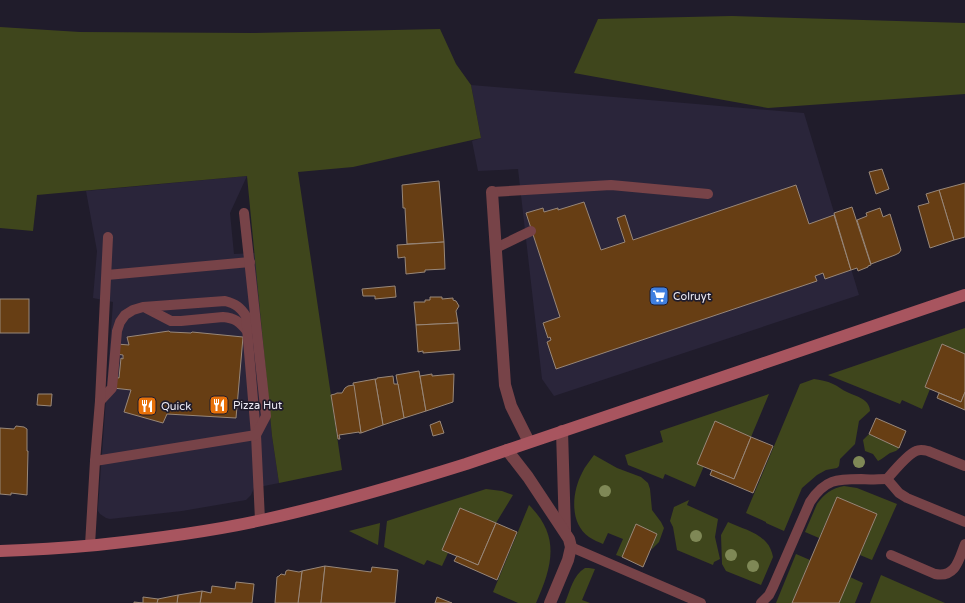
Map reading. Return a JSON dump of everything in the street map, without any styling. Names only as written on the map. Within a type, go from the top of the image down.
[{"type":"main road","points":[[0,551],[52,549],[172,536],[260,520],[313,508],[416,480],[965,295]]},
{"type":"street","points":[[492,192],[505,385],[511,406],[529,442]]},
{"type":"street","points":[[562,431],[564,531]]},
{"type":"street","points":[[507,450],[528,477],[569,539],[571,547],[568,560],[550,603]]},
{"type":"lane","points":[[492,192],[611,185],[708,194]]},
{"type":"lane","points":[[244,214],[266,416],[256,435]]},
{"type":"lane","points":[[496,248],[531,230]]},
{"type":"lane","points":[[90,545],[100,401],[108,237]]},
{"type":"lane","points":[[107,275],[250,262]]},
{"type":"lane","points":[[100,401],[112,388],[117,331],[118,326],[125,315],[133,310],[143,307],[225,301],[236,305],[246,316],[256,435],[260,520]]},
{"type":"lane","points":[[143,307],[171,321],[181,322],[223,317],[229,318],[241,323],[247,331]]},
{"type":"lane","points":[[95,461],[256,435]]},
{"type":"lane","points":[[762,603],[773,587],[810,502],[819,490],[832,481],[847,479],[887,479],[916,450],[928,451],[965,466]]},
{"type":"lane","points":[[887,479],[899,494],[965,522]]},
{"type":"lane","points":[[891,555],[940,575],[952,571],[956,566],[965,544]]},
{"type":"lane","points":[[571,547],[681,599],[701,603]]},
{"type":"shaded area","points":[[471,85],[804,113],[859,295],[554,396],[542,379],[518,169],[478,171],[472,141],[481,138]]},
{"type":"shaded area","points":[[247,176],[230,213],[234,254],[255,253],[272,436],[279,483],[254,488],[251,495],[246,500],[182,511],[110,519],[106,518],[100,514],[98,508],[113,302],[93,298],[97,251],[86,191]]},
{"type":"green space","points":[[732,16],[965,23],[965,94],[768,108],[574,73],[598,19]]},
{"type":"green space","points":[[0,27],[80,32],[252,33],[440,29],[456,64],[471,85],[481,138],[353,167],[298,172],[342,470],[279,483],[272,436],[247,176],[37,195],[33,231],[0,228]]},
{"type":"green space","points":[[965,328],[965,354],[942,344],[925,386],[930,389],[922,409],[902,400],[900,404],[828,375]]},
{"type":"green space","points":[[814,379],[831,383],[862,398],[868,404],[870,411],[859,421],[855,444],[840,459],[839,466],[837,468],[826,470],[817,475],[802,488],[784,531],[746,513],[800,384]]},
{"type":"green space","points":[[769,394],[751,437],[715,422],[704,466],[695,487],[665,474],[663,479],[628,465],[625,455],[663,442],[660,431]]},
{"type":"green space","points":[[869,434],[899,448],[878,461],[873,454],[865,451],[863,440]]},
{"type":"green space","points":[[594,455],[617,468],[641,477],[648,483],[652,510],[664,528],[659,542],[651,550],[657,534],[636,525],[622,557],[616,555],[623,539],[608,533],[603,544],[589,537],[578,524],[574,507],[576,489],[583,470]]},
{"type":"green space","points":[[844,486],[857,488],[897,504],[872,560],[860,555],[877,514],[837,497],[819,538],[805,532],[817,504],[825,494]]},
{"type":"green space","points":[[486,489],[502,491],[513,495],[496,523],[460,508],[442,550],[448,553],[442,566],[427,560],[424,565],[384,547],[387,521]]},
{"type":"green space","points":[[689,500],[687,505],[718,519],[715,537],[720,559],[714,562],[713,565],[677,550],[673,527],[670,521],[674,507]]},
{"type":"green space","points":[[529,505],[539,517],[546,529],[549,540],[549,564],[542,589],[536,603],[518,603],[493,592]]},
{"type":"green space","points":[[728,522],[748,530],[766,542],[770,547],[773,557],[761,585],[726,571],[722,564],[721,535]]},
{"type":"green space","points":[[380,523],[378,545],[349,531]]},
{"type":"green space","points":[[796,554],[810,560],[792,603],[776,603]]},
{"type":"green space","points":[[585,568],[595,569],[582,600],[590,603],[565,603],[575,579]]},
{"type":"green space","points":[[881,575],[945,603],[870,603]]},
{"type":"green space","points":[[850,577],[863,583],[855,603],[839,603]]},
{"type":"building","points":[[882,169],[889,189],[876,194],[869,172]]},
{"type":"building","points":[[439,181],[444,242],[407,244],[402,185]]},
{"type":"building","points":[[965,183],[965,237],[954,240],[939,190]]},
{"type":"building","points":[[796,185],[809,224],[834,215],[851,270],[825,279],[823,273],[815,276],[817,281],[556,369],[547,342],[551,340],[550,337],[548,338],[543,323],[560,317],[526,213],[543,208],[544,212],[558,208],[558,210],[584,202],[601,250],[625,242],[617,218],[625,215],[633,240]]},
{"type":"building","points":[[939,190],[954,240],[930,248],[918,206],[929,203],[926,194]]},
{"type":"building","points":[[852,207],[871,265],[858,271],[857,268],[851,270],[834,213]]},
{"type":"building","points":[[880,208],[883,217],[890,214],[901,250],[895,255],[871,264],[857,220],[867,216],[866,213]]},
{"type":"building","points":[[444,242],[445,269],[425,270],[425,272],[406,274],[405,257],[398,258],[397,245]]},
{"type":"building","points":[[395,286],[396,297],[375,299],[375,296],[363,296],[362,289]]},
{"type":"building","points":[[430,297],[442,297],[442,299],[453,298],[459,306],[456,311],[458,323],[416,325],[414,302],[425,302],[425,300],[430,300]]},
{"type":"building","points":[[0,299],[29,299],[29,333],[0,333]]},
{"type":"building","points":[[458,323],[460,350],[423,353],[423,351],[418,352],[416,325]]},
{"type":"building","points":[[169,331],[243,337],[236,418],[167,414],[163,423],[124,412],[131,390],[113,388],[114,377],[119,378],[121,358],[123,359],[123,355],[116,354],[117,344],[129,345],[127,337]]},
{"type":"building","points":[[942,344],[965,354],[965,392],[961,402],[925,387]]},
{"type":"building","points":[[419,371],[426,411],[404,418],[396,375]]},
{"type":"building","points":[[432,374],[432,376],[454,374],[453,402],[426,411],[420,376]]},
{"type":"building","points":[[393,376],[394,384],[398,384],[404,418],[383,425],[375,379]]},
{"type":"building","points":[[375,379],[383,425],[361,433],[353,383]]},
{"type":"building","points":[[354,385],[361,433],[339,435],[340,439],[338,439],[331,395],[342,393],[348,386]]},
{"type":"building","points":[[965,392],[965,410],[937,398],[939,393],[961,402]]},
{"type":"building","points":[[38,394],[52,394],[51,406],[37,405]]},
{"type":"building","points":[[876,418],[906,431],[899,448],[869,434]]},
{"type":"building","points":[[440,421],[444,433],[433,436],[430,425]]},
{"type":"building","points":[[715,421],[751,437],[734,479],[697,464]]},
{"type":"building","points":[[16,426],[27,429],[27,495],[11,493],[11,495],[0,494],[0,428],[14,429]]},
{"type":"building","points":[[751,437],[773,446],[753,493],[710,475],[712,470],[734,479]]},
{"type":"building","points":[[837,497],[877,514],[839,603],[792,603]]},
{"type":"building","points":[[460,508],[496,523],[478,565],[442,550]]},
{"type":"building","points":[[496,523],[517,532],[497,580],[454,561],[457,556],[478,565]]},
{"type":"building","points":[[636,524],[657,534],[643,567],[622,557]]},
{"type":"building","points":[[325,566],[321,603],[298,603],[302,571]]},
{"type":"building","points":[[325,566],[371,572],[372,567],[398,570],[395,603],[321,603]]},
{"type":"building","points":[[286,571],[299,572],[302,571],[298,603],[275,603],[277,577],[281,574],[285,575]]},
{"type":"building","points":[[236,582],[254,584],[252,603],[200,603],[202,591],[211,593],[212,586],[235,589]]},
{"type":"building","points":[[202,591],[200,603],[177,603],[178,595]]},
{"type":"building","points":[[178,595],[177,603],[157,603],[158,599]]},
{"type":"building","points":[[143,597],[158,599],[157,603],[143,603]]},
{"type":"building","points":[[437,597],[452,603],[435,603]]},
{"type":"place","name":"Colruyt","points":[[659,296]]},
{"type":"place","name":"Pizza Hut","points":[[219,405]]},
{"type":"place","name":"Quick","points":[[147,406]]}]
